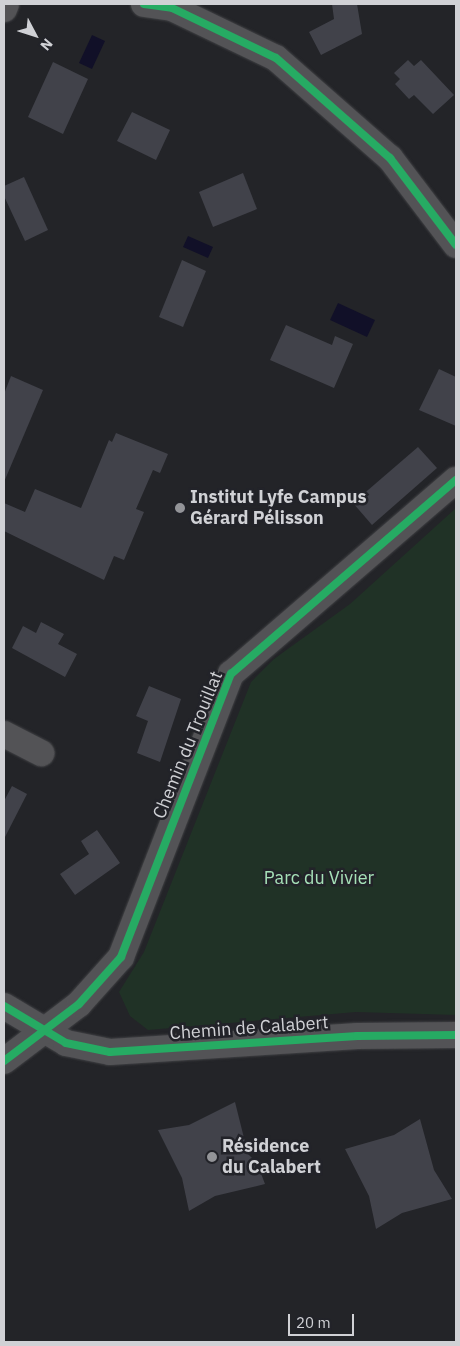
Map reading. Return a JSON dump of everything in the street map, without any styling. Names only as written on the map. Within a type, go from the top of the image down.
[{"type":"street","points":[[4,9],[6,4]]},
{"type":"street","points":[[144,4],[172,8],[276,58],[390,158],[456,245]]},
{"type":"street","name":"Chemin du Trouillat","points":[[4,1061],[50,1030],[121,957],[231,674],[456,480]]},
{"type":"street","points":[[4,734],[40,753]]},
{"type":"street","name":"Chemin de Calabert","points":[[4,1006],[50,1030],[79,1048],[110,1052],[357,1036],[456,1035]]},
{"type":"green space","name":"Parc du Vivier","points":[[456,508],[456,1015],[356,1012],[148,1030],[130,1016],[119,992],[144,952],[251,682],[274,659],[350,604]]},
{"type":"shaded area","points":[[92,35],[105,41],[92,69],[79,63]]},
{"type":"shaded area","points":[[188,236],[213,247],[208,258],[183,247]]},
{"type":"shaded area","points":[[338,303],[375,320],[367,337],[330,320]]},
{"type":"building","points":[[332,4],[357,4],[362,34],[321,55],[309,32],[334,19]]},
{"type":"building","points":[[408,60],[414,66],[421,60],[454,95],[433,114],[414,95],[409,99],[395,84],[400,79],[394,73]]},
{"type":"building","points":[[53,62],[88,79],[63,134],[28,117]]},
{"type":"building","points":[[132,112],[170,130],[156,160],[117,141]]},
{"type":"building","points":[[243,173],[257,209],[213,227],[199,192]]},
{"type":"building","points":[[24,177],[48,230],[25,241],[4,196],[4,186]]},
{"type":"building","points":[[182,260],[206,271],[183,327],[159,317]]},
{"type":"building","points":[[286,325],[332,345],[335,336],[353,344],[334,388],[270,360]]},
{"type":"building","points":[[439,369],[456,377],[456,426],[419,410]]},
{"type":"building","points":[[11,376],[43,390],[4,482],[4,394]]},
{"type":"building","points":[[116,433],[168,454],[160,473],[153,470],[136,509],[144,512],[124,560],[114,556],[104,580],[4,531],[4,503],[25,512],[35,489],[81,508],[109,440],[112,442]]},
{"type":"building","points":[[418,447],[437,468],[372,525],[353,503]]},
{"type":"building","points":[[41,622],[64,634],[58,644],[77,654],[65,677],[12,648],[23,626],[36,633]]},
{"type":"building","points":[[149,686],[181,699],[160,762],[137,753],[148,721],[136,716]]},
{"type":"building","points":[[12,786],[27,794],[4,839],[4,801]]},
{"type":"building","points":[[97,830],[120,863],[75,895],[60,874],[89,854],[81,841]]},
{"type":"building","name":"Résidence du Calabert","points":[[235,1102],[248,1154],[257,1163],[265,1184],[215,1196],[189,1211],[182,1178],[158,1130],[189,1125]]},
{"type":"building","points":[[420,1119],[434,1170],[452,1199],[402,1213],[376,1229],[369,1196],[345,1149],[394,1135]]},
{"type":"cycle path","points":[[144,4],[172,8],[276,58],[390,158],[456,245]]},
{"type":"cycle path","points":[[4,1061],[79,1004],[121,957],[231,674],[456,480]]},
{"type":"cycle path","points":[[4,1006],[66,1043],[110,1052],[357,1036],[456,1035]]},
{"type":"place","name":"Institut Lyfe Campus Gérard Pélisson","points":[[180,508]]},
{"type":"place","name":"Résidence du Calabert","points":[[212,1157]]}]
